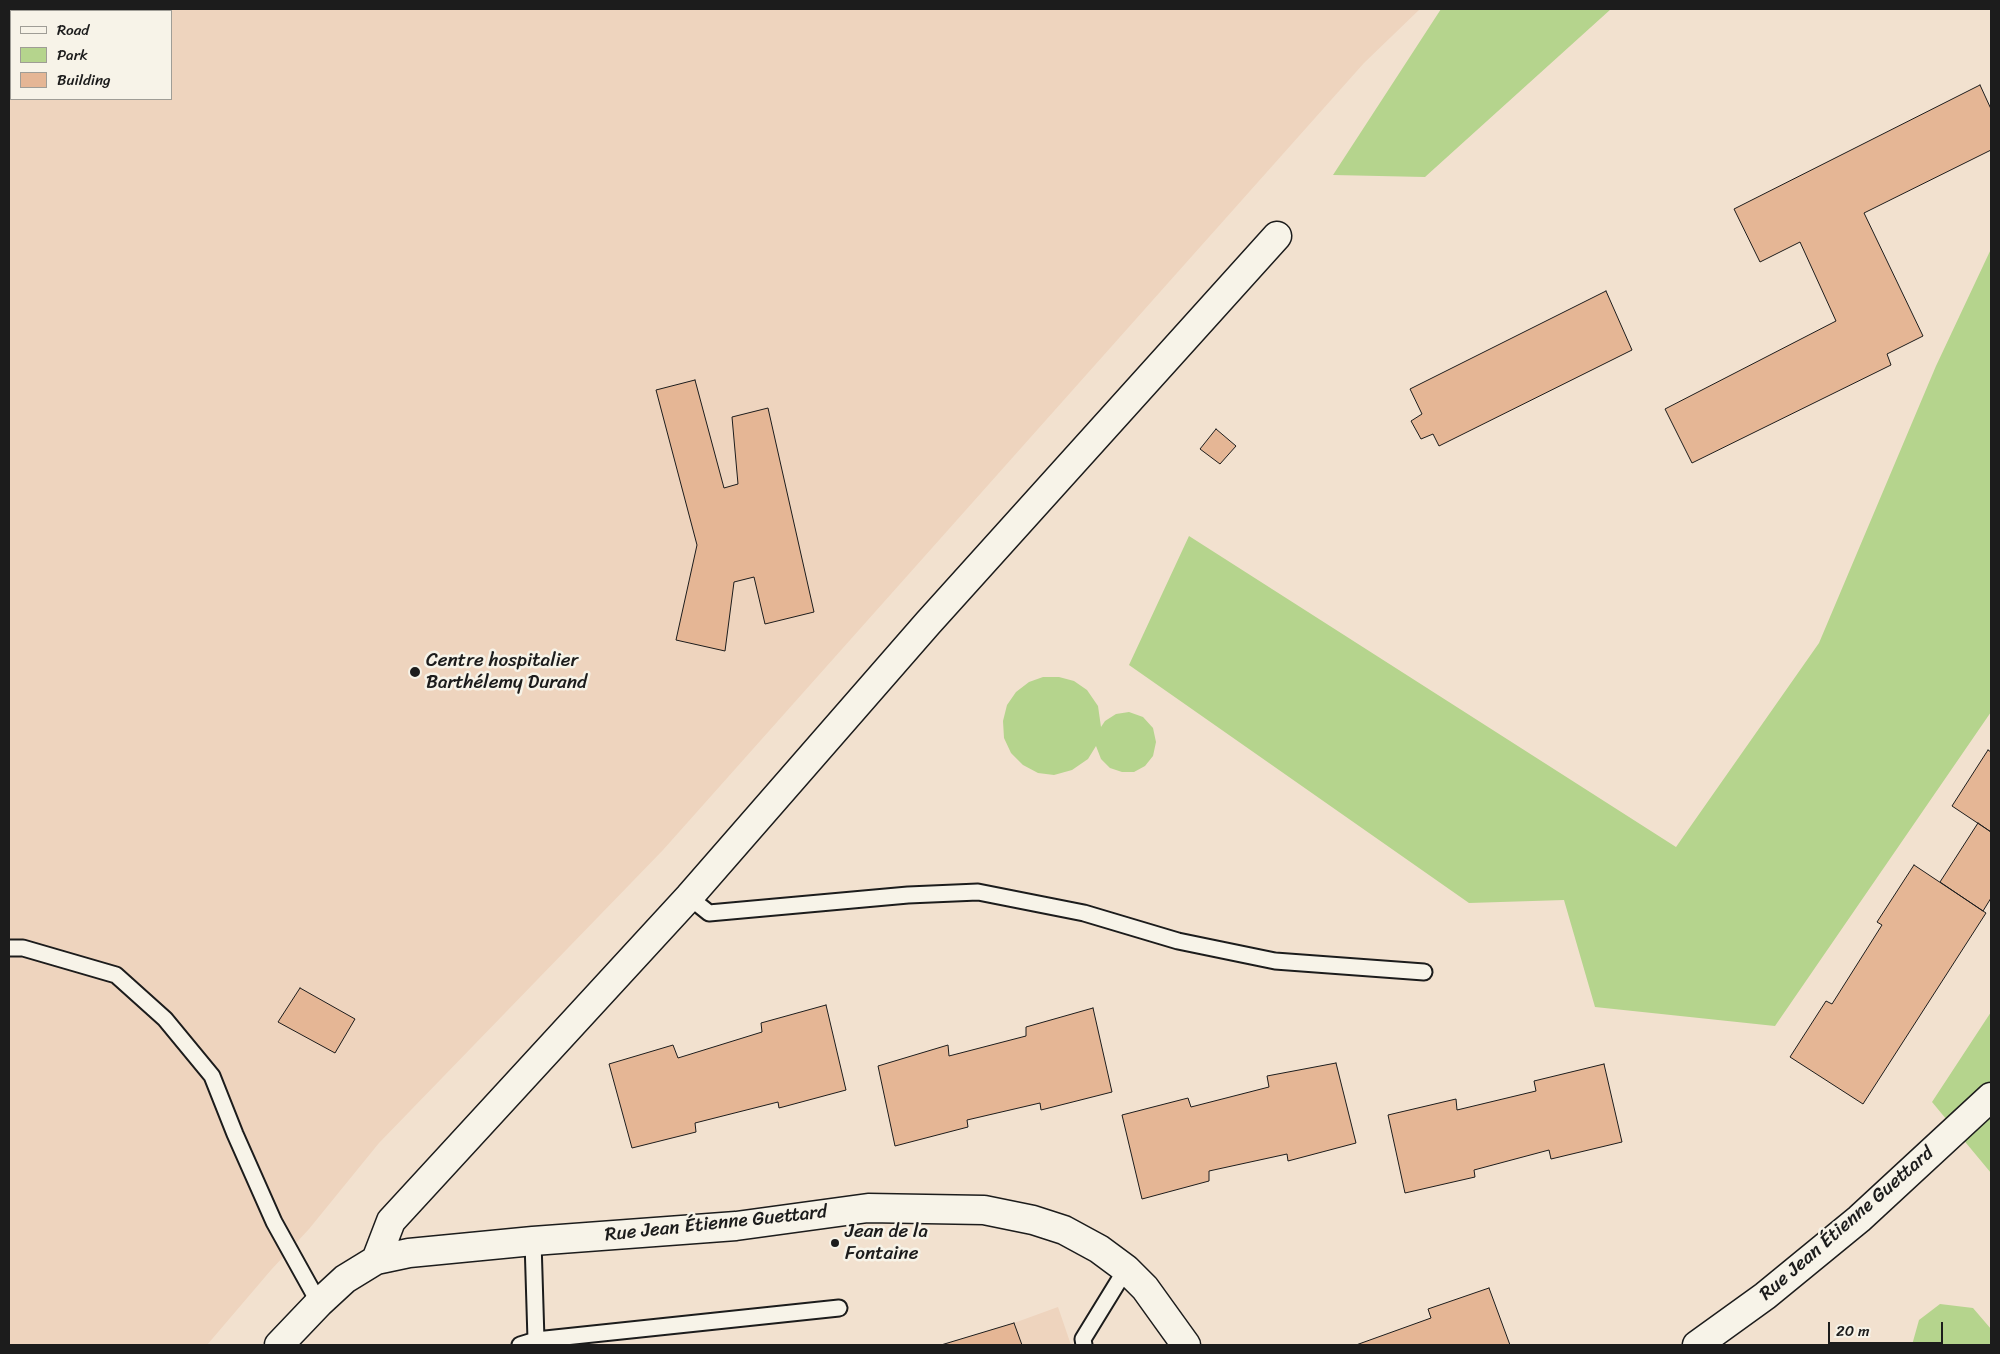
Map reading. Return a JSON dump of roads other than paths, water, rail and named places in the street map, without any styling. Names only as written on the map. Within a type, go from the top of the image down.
[{"type":"street","points":[[376,1260],[391,1221],[689,897],[941,608],[1276,236]]},
{"type":"street","name":"Rue Jean Étienne Guettard","points":[[1697,1345],[1765,1296],[1858,1219],[1991,1097]]},
{"type":"street","name":"Rue Jean Étienne Guettard","points":[[279,1345],[345,1279],[376,1260],[409,1253],[533,1241],[736,1226],[868,1208],[984,1210],[1033,1220],[1064,1230],[1099,1249],[1126,1270],[1145,1288],[1186,1345]]},
{"type":"lane","points":[[689,897],[709,913],[908,894],[978,892],[1084,913],[1178,941],[1275,961],[1424,972]]},
{"type":"lane","points":[[9,948],[23,948],[116,974],[165,1019],[212,1076],[234,1134],[274,1222],[319,1303]]},
{"type":"lane","points":[[533,1241],[536,1340]]},
{"type":"lane","points":[[1084,1345],[1083,1339],[1126,1270]]},
{"type":"lane","points":[[520,1345],[536,1340],[839,1308]]},
{"type":"place","name":"Centre hospitalier Barthélemy Durand","points":[[415,672]]},
{"type":"place","name":"Jean de la Fontaine","points":[[835,1243]]}]
